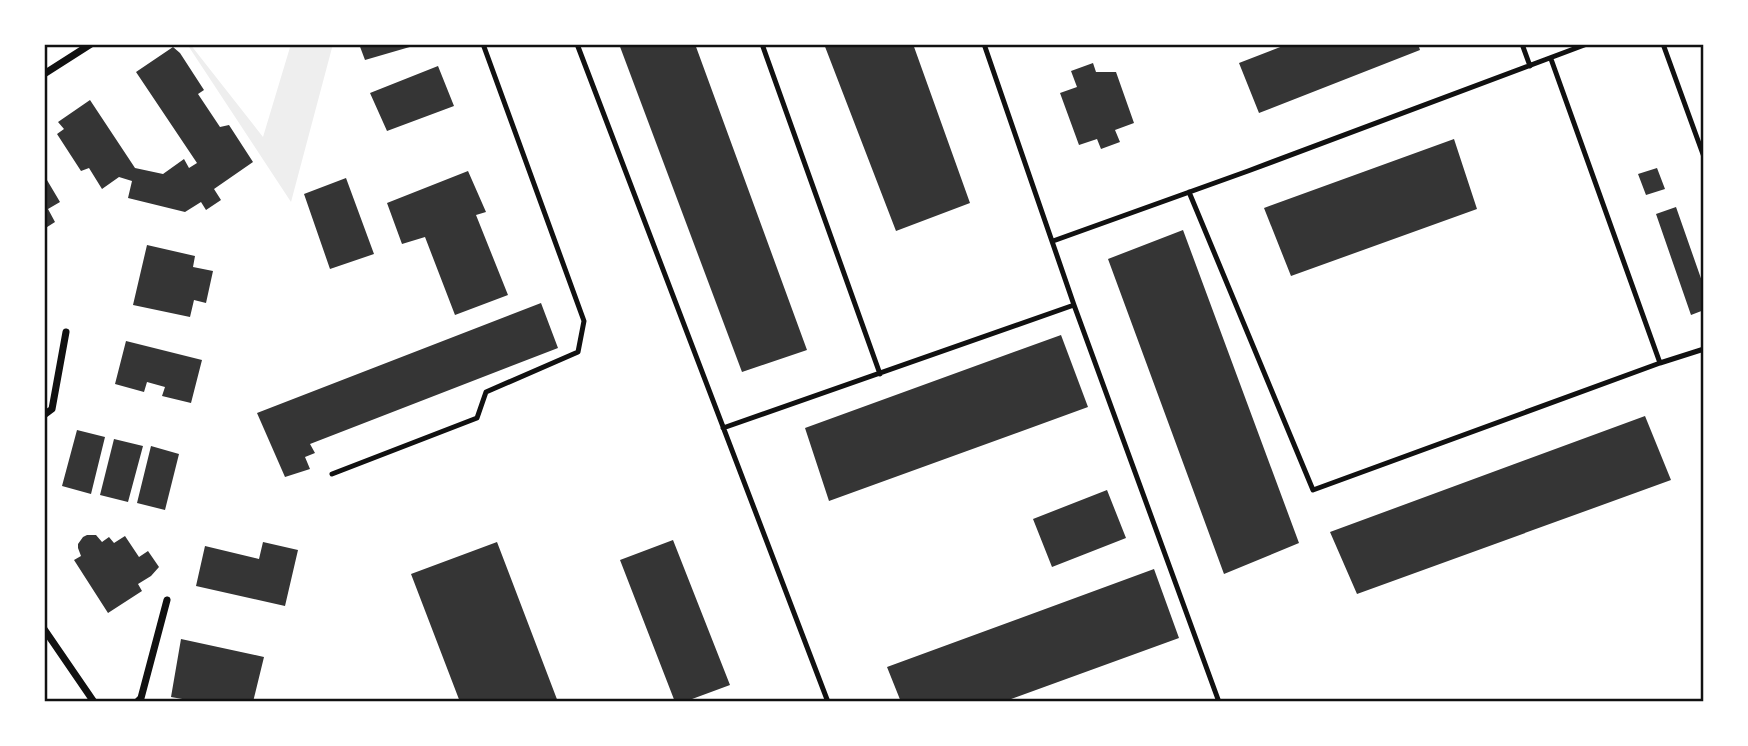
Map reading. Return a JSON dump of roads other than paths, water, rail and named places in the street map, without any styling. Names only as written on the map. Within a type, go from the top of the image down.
[{"type":"street","points":[[44,74],[91,44]]},
{"type":"street","points":[[44,415],[52,409],[66,332]]},
{"type":"street","points":[[137,702],[141,698],[167,600]]},
{"type":"street","points":[[44,629],[94,702]]},
{"type":"lane","points":[[332,474],[477,418],[486,392],[578,352],[584,321],[483,44]]},
{"type":"lane","points":[[577,44],[828,702]]},
{"type":"lane","points":[[762,44],[880,374]]},
{"type":"lane","points":[[984,44],[1074,305],[1219,702]]},
{"type":"lane","points":[[1522,44],[1530,66]]},
{"type":"lane","points":[[1053,241],[1587,44]]},
{"type":"lane","points":[[1663,44],[1704,157]]},
{"type":"lane","points":[[1551,59],[1660,363]]},
{"type":"lane","points":[[1189,192],[1314,490],[1704,349]]},
{"type":"lane","points":[[723,428],[1074,305]]}]
